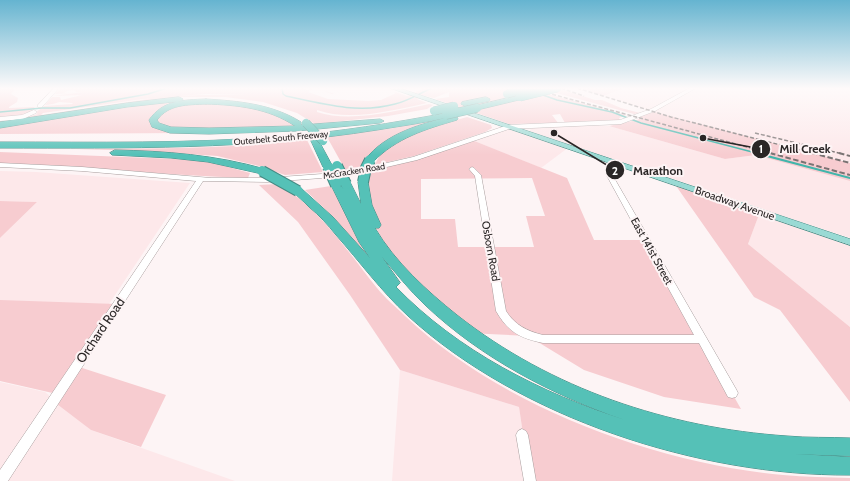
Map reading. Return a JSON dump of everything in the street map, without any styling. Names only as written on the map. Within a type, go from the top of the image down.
[{"type":"highway","points":[[0,125],[93,110]]},
{"type":"highway","points":[[162,110],[155,116],[153,120],[155,125],[163,128],[194,131],[297,128],[358,121],[380,121]]},
{"type":"highway","points":[[269,110],[302,123]]},
{"type":"highway","points":[[281,110],[291,114],[319,141],[341,184],[374,237],[399,270],[448,318],[490,349],[549,382],[585,398],[637,416],[713,435],[756,442],[792,445],[850,446]]},
{"type":"highway","name":"Outerbelt South Freeway","points":[[0,138],[218,136],[292,131],[380,121],[436,110]]},
{"type":"highway","points":[[399,270],[370,214],[363,182],[366,168],[370,160],[381,148],[395,140],[450,116],[474,110]]},
{"type":"highway","name":"Outerbelt South Freeway","points":[[0,145],[179,144],[262,141],[354,131],[450,116]]},
{"type":"highway","points":[[0,149],[186,156],[225,161],[262,171],[298,191],[323,212],[403,304],[457,347],[527,389],[623,428],[665,441],[750,459],[793,464],[850,466]]},
{"type":"highway","points":[[341,184],[358,229],[382,268],[416,309],[439,332]]},
{"type":"main road","name":"Broadway Avenue","points":[[459,110],[850,242]]},
{"type":"street","name":"McCracken Road","points":[[0,165],[200,180],[281,180],[357,171],[428,155],[508,128],[531,125],[598,124],[624,121],[652,110]]},
{"type":"street","points":[[0,119],[23,117],[34,112]]},
{"type":"street","name":"East 141st Street","points":[[621,165],[610,176],[732,393]]},
{"type":"street","name":"Osborn Road","points":[[472,169],[478,174],[501,311],[508,322],[517,330],[528,336],[542,339],[701,339]]},
{"type":"street","name":"Orchard Road","points":[[0,481],[200,180]]},
{"type":"street","points":[[522,435],[530,481]]},
{"type":"shaded area","points":[[0,110],[31,110],[26,115],[0,118]]},
{"type":"shaded area","points":[[38,110],[61,110],[43,113],[41,115],[71,110],[82,110],[0,123],[0,120],[38,114],[35,113]]},
{"type":"shaded area","points":[[108,110],[160,110],[154,114],[150,121],[151,126],[192,133],[0,134],[0,127]]},
{"type":"shaded area","points":[[260,110],[277,115],[296,126],[181,129],[163,126],[158,122],[158,118],[166,111]]},
{"type":"shaded area","points":[[289,110],[317,110],[317,112],[330,115],[358,116],[400,110],[419,110],[388,116],[315,124],[297,113]]},
{"type":"shaded area","points":[[319,110],[393,110],[358,115],[330,113]]},
{"type":"shaded area","points":[[469,110],[609,110],[626,115],[619,118],[620,120],[609,122],[565,123],[560,114],[552,115],[558,123],[509,124]]},
{"type":"shaded area","points":[[621,110],[630,110],[640,113],[634,114]]},
{"type":"shaded area","points":[[649,110],[850,110],[850,162]]},
{"type":"shaded area","points":[[651,111],[850,163],[850,181],[756,155],[725,159],[609,126],[637,120],[641,118],[637,117]]},
{"type":"shaded area","points":[[449,117],[416,129],[362,168],[346,171],[327,137],[394,128]]},
{"type":"shaded area","points":[[467,117],[491,125],[492,128],[485,132],[414,156],[375,165],[380,155],[401,139],[429,128]]},
{"type":"shaded area","points":[[534,126],[609,126],[725,159],[756,155],[850,181],[850,238],[529,131]]},
{"type":"shaded area","points":[[508,127],[569,147],[541,168],[472,140]]},
{"type":"shaded area","points":[[307,140],[323,172],[285,175],[259,166],[217,156],[146,151],[76,149],[220,147]]},
{"type":"shaded area","points":[[472,140],[567,178],[594,240],[645,240],[741,409],[664,397],[584,370],[528,336],[467,333],[399,270],[375,226],[367,202],[367,169],[392,165]],"holes":[[[532,178],[545,216],[526,216],[534,247],[458,247],[455,219],[421,219],[421,179]]]},
{"type":"shaded area","points":[[0,152],[176,159],[210,162],[250,173],[248,178],[217,177],[0,163]]},
{"type":"shaded area","points":[[0,171],[36,172],[190,183],[109,304],[0,301],[0,238],[37,202],[0,201]]},
{"type":"shaded area","points":[[674,183],[760,212],[748,244],[850,327],[850,402],[780,310],[754,297]]},
{"type":"shaded area","points":[[278,184],[307,205],[320,218],[344,245],[380,292],[405,316],[443,348],[486,377],[532,403],[581,425],[632,443],[683,458],[734,468],[783,475],[850,478],[850,481],[530,481],[519,407],[400,370],[350,295],[298,222],[259,185]]},
{"type":"shaded area","points":[[331,186],[368,254],[366,255],[329,213],[305,190]]},
{"type":"shaded area","points":[[0,201],[37,202],[0,238]]},
{"type":"shaded area","points":[[760,212],[850,242],[850,327],[748,244]]},
{"type":"shaded area","points":[[0,300],[117,304],[76,366],[166,395],[141,447],[91,430],[53,401],[57,394],[0,381]]},
{"type":"shaded area","points":[[400,370],[519,407],[530,481],[392,481]]},
{"type":"shaded area","points":[[0,382],[45,392],[91,430],[235,481],[0,481]]},
{"type":"waterway","points":[[0,112],[16,110]]},
{"type":"waterway","points":[[605,110],[641,123],[760,154]]},
{"type":"waterway","points":[[756,153],[850,178]]},
{"type":"railway","points":[[612,110],[773,154]]},
{"type":"railway","points":[[650,110],[816,154]]},
{"type":"railway","points":[[755,133],[840,153]]},
{"type":"railway","points":[[770,153],[850,175]]},
{"type":"railway","points":[[812,153],[850,163]]},
{"type":"railway","points":[[840,153],[850,156]]},
{"type":"place","name":"Marathon","points":[[554,133]]},
{"type":"place","name":"Mill Creek","points":[[703,138]]}]
